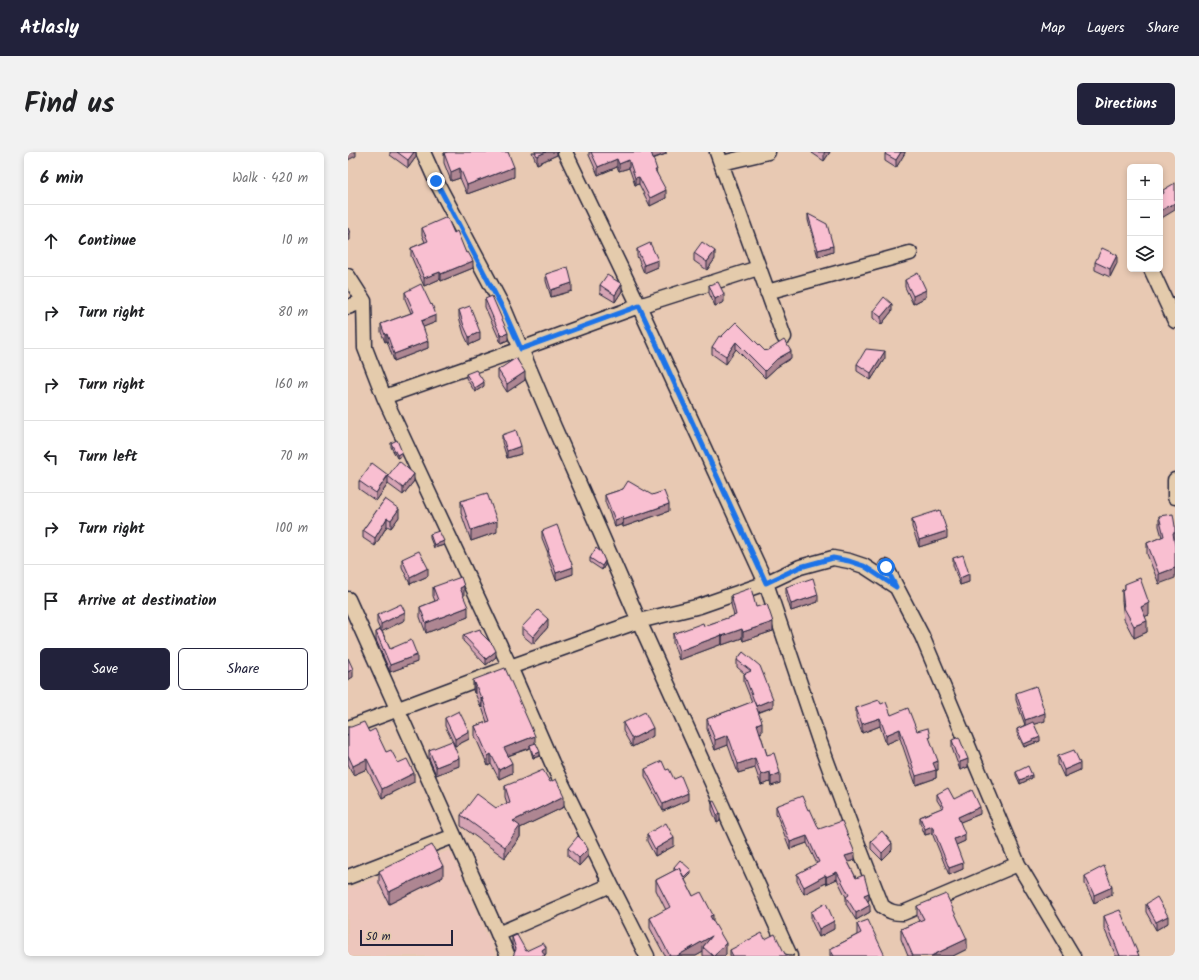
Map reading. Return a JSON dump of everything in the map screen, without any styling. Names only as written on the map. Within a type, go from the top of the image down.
[{"type":"street","points":[[423,152],[436,181],[504,311],[639,621],[790,956]]},
{"type":"street","points":[[565,152],[639,306],[766,583],[819,740],[882,906],[894,913],[903,913],[1018,864]]},
{"type":"street","points":[[768,152],[719,157],[784,337]]},
{"type":"street","points":[[767,292],[910,253]]},
{"type":"street","points":[[384,397],[639,306],[758,268]]},
{"type":"street","points":[[1152,272],[1175,321]]},
{"type":"street","points":[[348,276],[364,301],[365,348],[384,397],[510,667],[552,763],[647,956]]},
{"type":"street","points":[[348,307],[364,301]]},
{"type":"street","points":[[1175,480],[1175,497]]},
{"type":"street","points":[[348,728],[510,667],[639,621],[700,606],[766,583],[800,567],[833,558],[864,566],[896,587]]},
{"type":"street","points":[[886,567],[922,636],[1018,864],[1073,956]]},
{"type":"street","points":[[348,599],[508,956]]},
{"type":"street","points":[[348,877],[454,836]]},
{"type":"street","points":[[498,934],[611,885]]},
{"type":"shaded area","points":[[450,850],[496,956],[348,956],[348,889]]},
{"type":"building","points":[[397,152],[414,152],[408,160]]},
{"type":"building","points":[[508,152],[514,167],[467,185],[460,168],[451,172],[444,153]]},
{"type":"building","points":[[535,152],[546,152],[537,156]]},
{"type":"building","points":[[591,152],[651,152],[657,170],[655,170],[666,190],[650,198],[639,177],[635,178],[629,160],[619,164],[617,159],[598,167]]},
{"type":"building","points":[[886,152],[901,152],[896,160],[885,154]]},
{"type":"building","points":[[1175,183],[1175,203],[1163,209],[1164,193],[1163,190]]},
{"type":"building","points":[[808,214],[827,224],[833,246],[818,250]]},
{"type":"building","points":[[447,217],[454,233],[457,231],[466,253],[468,252],[473,261],[441,274],[440,272],[424,278],[411,248],[428,241],[422,228]]},
{"type":"building","points":[[702,242],[715,251],[707,262],[694,253]]},
{"type":"building","points":[[650,243],[658,260],[644,265],[637,249]]},
{"type":"building","points":[[1102,248],[1117,255],[1110,269],[1095,262]]},
{"type":"building","points":[[568,267],[572,283],[551,290],[546,274]]},
{"type":"building","points":[[918,273],[926,290],[913,296],[905,280]]},
{"type":"building","points":[[607,275],[622,284],[615,295],[600,285]]},
{"type":"building","points":[[718,282],[724,294],[715,299],[709,285]]},
{"type":"building","points":[[421,284],[436,315],[421,321],[428,341],[394,354],[387,334],[385,335],[381,324],[414,312],[405,292]]},
{"type":"building","points":[[492,296],[508,333],[501,336],[485,299]]},
{"type":"building","points":[[884,297],[892,304],[881,317],[873,311]]},
{"type":"building","points":[[470,306],[480,332],[469,337],[459,310]]},
{"type":"building","points":[[736,322],[765,351],[784,340],[791,351],[777,359],[765,371],[736,342],[726,356],[712,347],[719,336],[721,337]]},
{"type":"building","points":[[866,349],[885,351],[871,373],[857,364]]},
{"type":"building","points":[[516,358],[525,372],[507,384],[498,370]]},
{"type":"building","points":[[476,370],[484,382],[475,388],[466,374]]},
{"type":"building","points":[[516,430],[521,446],[507,451],[502,435]]},
{"type":"building","points":[[397,440],[402,452],[397,455],[391,443]]},
{"type":"building","points":[[399,461],[414,474],[403,488],[388,476]]},
{"type":"building","points":[[372,463],[388,475],[376,493],[359,481]]},
{"type":"building","points":[[628,481],[652,495],[664,491],[669,504],[623,520],[623,517],[615,520],[605,495],[623,489]]},
{"type":"building","points":[[487,493],[497,521],[471,530],[461,501]]},
{"type":"building","points":[[385,499],[399,509],[391,520],[387,518],[375,538],[363,530]]},
{"type":"building","points":[[940,510],[947,531],[919,540],[912,519]]},
{"type":"building","points":[[1173,514],[1175,526],[1175,533],[1173,533],[1175,546],[1175,568],[1159,574],[1147,543],[1164,536],[1159,516]]},
{"type":"building","points":[[557,525],[573,567],[556,573],[542,531]]},
{"type":"building","points":[[439,531],[444,541],[434,545],[430,534]]},
{"type":"building","points":[[596,548],[601,552],[605,561],[602,566],[590,558]]},
{"type":"building","points":[[419,551],[428,568],[410,577],[402,559]]},
{"type":"building","points":[[963,555],[969,574],[960,578],[953,558]]},
{"type":"building","points":[[461,577],[464,586],[460,588],[468,607],[426,623],[420,607],[438,600],[433,587]]},
{"type":"building","points":[[813,578],[818,595],[791,604],[786,587]]},
{"type":"building","points":[[1140,578],[1149,603],[1141,607],[1147,621],[1134,626],[1124,608],[1122,590],[1125,589],[1125,584]]},
{"type":"building","points":[[751,588],[756,607],[767,604],[773,622],[743,632],[742,629],[722,635],[679,651],[673,634],[703,623],[704,626],[736,615],[731,595]]},
{"type":"building","points":[[401,604],[405,612],[381,624],[377,615]]},
{"type":"building","points":[[538,610],[548,619],[533,637],[522,627]]},
{"type":"building","points":[[480,629],[481,633],[493,645],[496,651],[486,659],[463,635]]},
{"type":"building","points":[[381,630],[390,649],[411,640],[417,655],[390,665],[376,632]]},
{"type":"building","points":[[743,652],[760,666],[773,699],[756,706],[744,674],[751,671],[737,660]]},
{"type":"building","points":[[348,658],[353,669],[348,672]]},
{"type":"building","points":[[505,668],[535,736],[504,748],[512,763],[499,770],[491,754],[488,756],[475,726],[490,721],[482,697],[481,698],[473,680]]},
{"type":"building","points":[[1036,686],[1045,713],[1025,720],[1016,693]]},
{"type":"building","points":[[879,700],[881,704],[886,702],[891,715],[908,708],[917,731],[928,728],[929,737],[938,761],[933,763],[936,770],[916,776],[900,729],[886,735],[880,718],[862,724],[856,708]]},
{"type":"building","points":[[754,701],[762,722],[757,724],[767,755],[774,753],[780,773],[771,777],[770,772],[761,775],[755,758],[738,764],[728,735],[715,740],[707,719]]},
{"type":"building","points":[[459,711],[469,731],[455,739],[445,718]]},
{"type":"building","points":[[645,712],[653,728],[632,739],[623,723]]},
{"type":"building","points":[[364,722],[369,732],[375,729],[386,752],[391,750],[398,763],[407,759],[414,773],[382,789],[367,759],[353,766],[348,755],[348,727]]},
{"type":"building","points":[[1033,722],[1040,737],[1024,744],[1017,729]]},
{"type":"building","points":[[959,737],[968,759],[960,762],[952,740]]},
{"type":"building","points":[[452,741],[459,758],[436,767],[429,750]]},
{"type":"building","points":[[536,743],[540,752],[533,755],[530,745]]},
{"type":"building","points":[[1074,750],[1080,763],[1064,770],[1058,756]]},
{"type":"building","points":[[662,761],[666,770],[669,769],[674,779],[681,776],[688,793],[663,804],[645,769]]},
{"type":"building","points":[[1028,766],[1032,775],[1020,780],[1016,772]]},
{"type":"building","points":[[543,770],[550,782],[556,779],[564,796],[513,821],[520,826],[505,847],[461,815],[477,794],[496,808],[510,802],[505,786]]},
{"type":"building","points":[[948,788],[954,799],[972,790],[980,807],[958,817],[965,834],[954,839],[963,863],[949,868],[932,826],[925,829],[920,817],[944,807],[937,794]]},
{"type":"building","points":[[802,796],[819,829],[842,821],[855,853],[845,856],[856,878],[864,875],[869,893],[864,895],[870,905],[856,913],[846,897],[849,895],[837,872],[826,877],[826,875],[804,887],[797,874],[819,862],[807,836],[790,842],[776,806]]},
{"type":"building","points":[[714,801],[720,813],[717,815],[712,802]]},
{"type":"building","points":[[666,823],[674,838],[655,849],[647,834]]},
{"type":"building","points":[[882,831],[892,843],[882,853],[871,841]]},
{"type":"building","points":[[578,836],[588,849],[579,858],[568,848]]},
{"type":"building","points":[[432,845],[443,866],[389,892],[379,871]]},
{"type":"building","points":[[680,860],[691,870],[684,877],[679,868],[676,869],[674,867]]},
{"type":"building","points":[[1104,866],[1112,887],[1094,895],[1085,876]]},
{"type":"building","points":[[679,868],[693,896],[701,892],[713,915],[710,916],[726,943],[714,956],[703,947],[712,936],[677,956],[670,956],[650,918],[670,907],[656,880]]},
{"type":"building","points":[[946,894],[967,939],[931,956],[913,956],[901,929],[924,919],[917,906]]},
{"type":"building","points":[[1157,897],[1168,916],[1156,922],[1146,904]]},
{"type":"building","points":[[826,903],[834,921],[819,929],[811,912]]},
{"type":"building","points":[[1120,910],[1139,956],[1120,956],[1104,916]]},
{"type":"building","points":[[868,920],[885,956],[834,956],[830,949],[861,933],[857,924]]},
{"type":"building","points":[[762,933],[765,939],[775,934],[785,954],[794,955],[733,956],[730,950]]},
{"type":"building","points":[[517,935],[526,951],[543,943],[546,947],[542,950],[545,956],[513,956],[516,949],[512,937]]},
{"type":"route","points":[[436,181],[504,311],[521,349],[639,306],[766,583],[800,567],[833,558],[864,566],[896,587],[886,567]]}]
